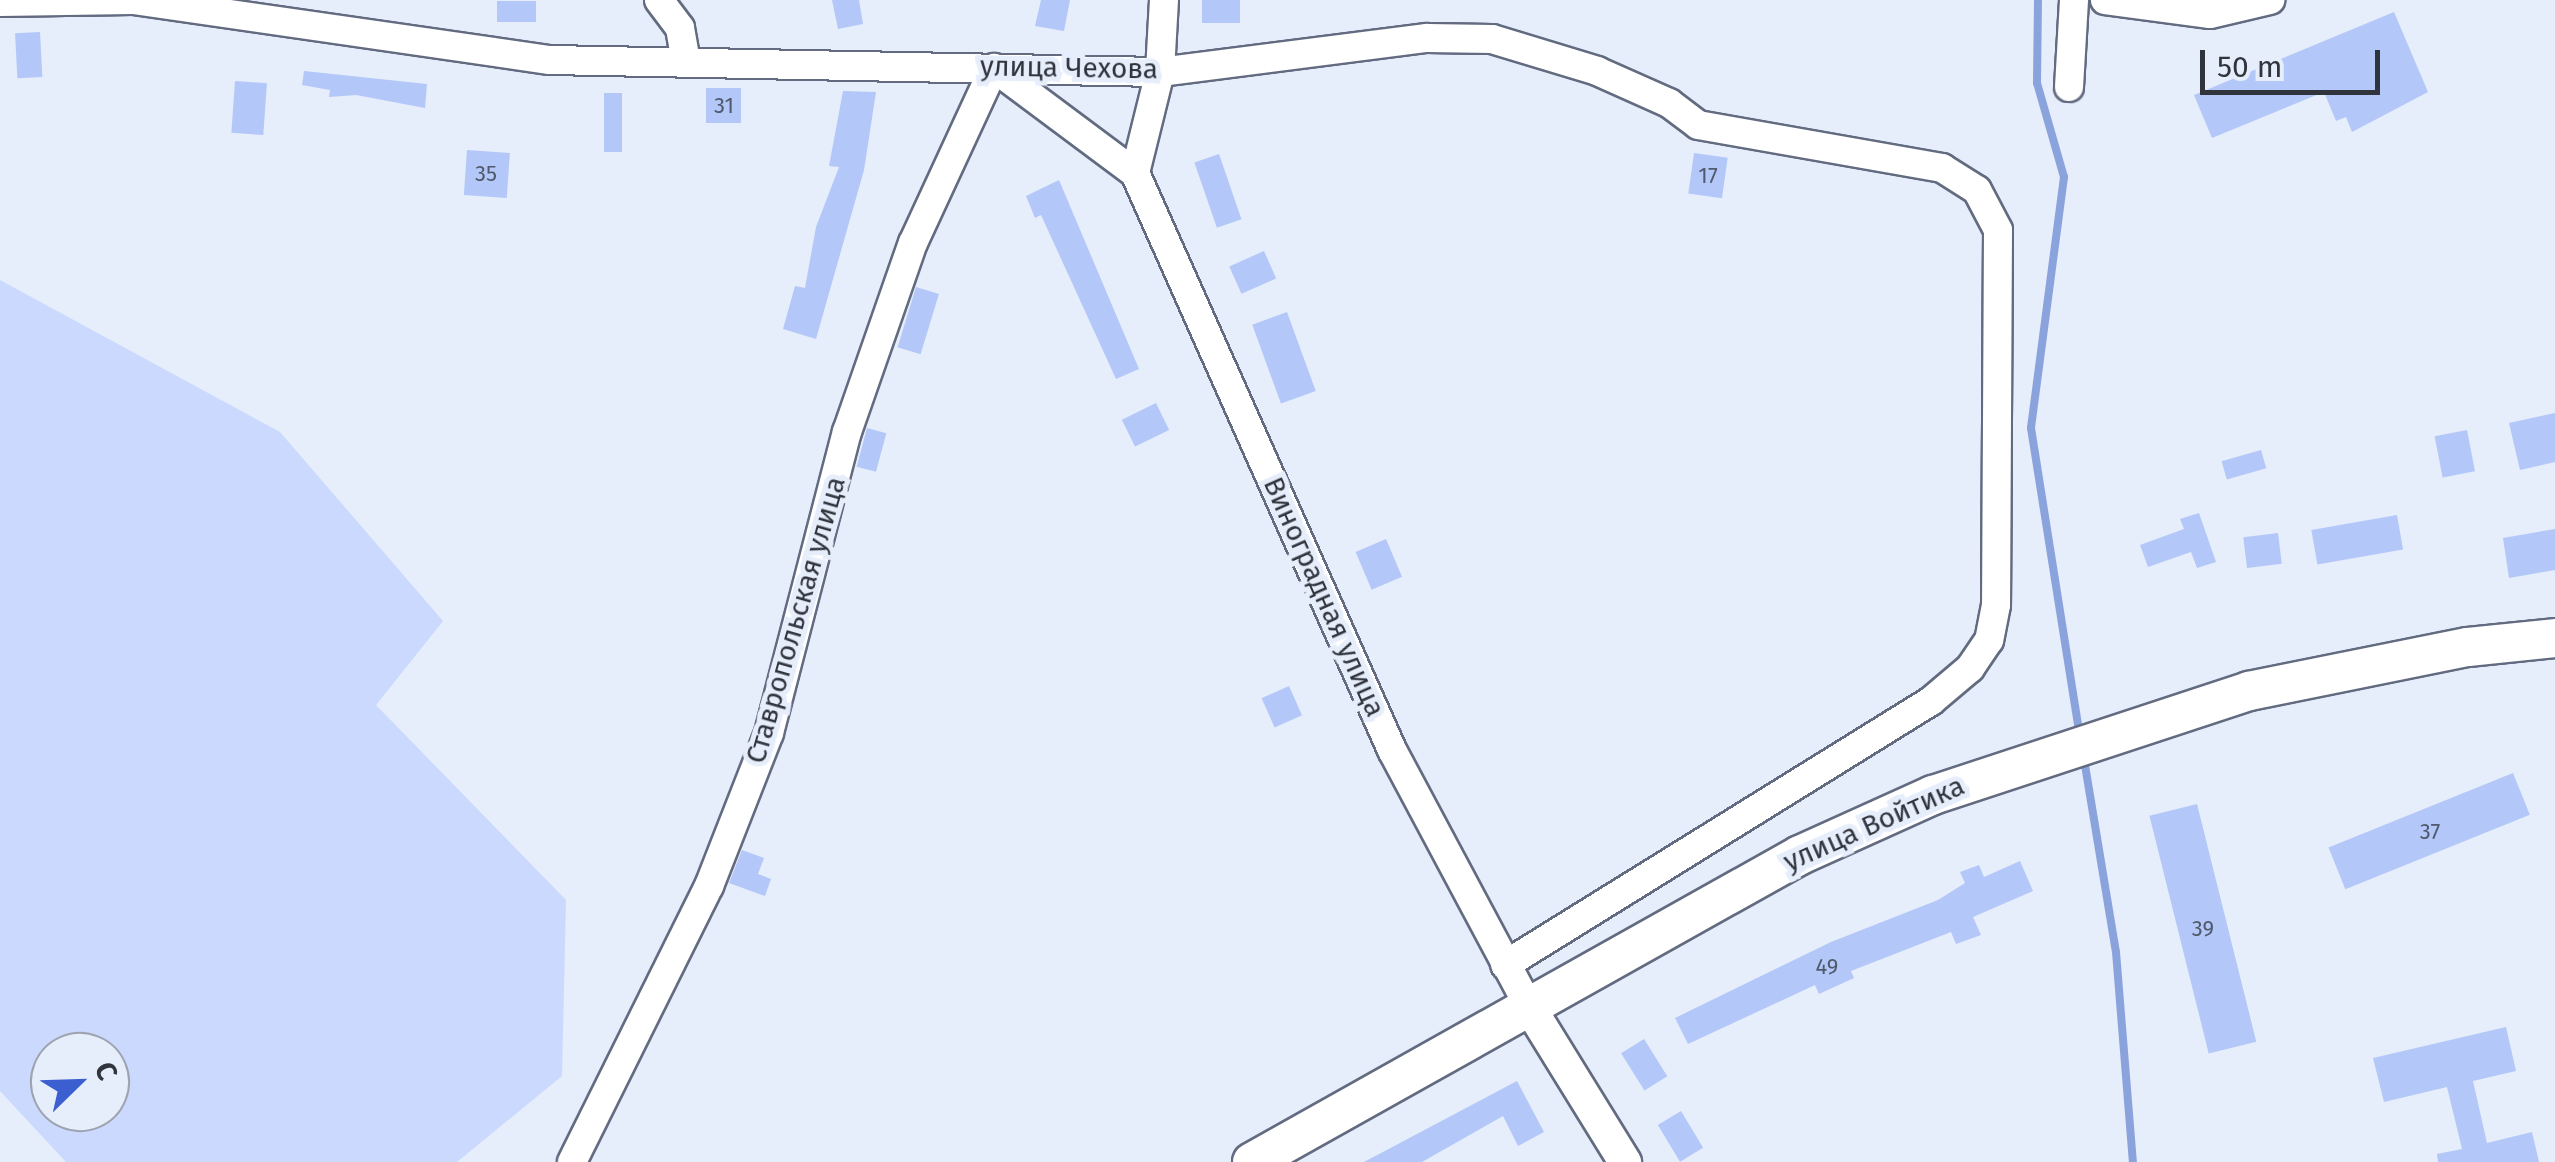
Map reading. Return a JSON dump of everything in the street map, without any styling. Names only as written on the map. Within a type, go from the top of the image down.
[{"type":"main road","name":"улица Войтика","points":[[1252,1162],[1800,854],[1976,778],[2249,692],[2468,647],[2555,638]]},
{"type":"street","name":"улица Чехова","points":[[0,2],[133,0],[550,60],[1160,72],[1409,40],[1492,38],[1597,71],[1669,103],[1698,125],[1942,168],[1977,190],[1998,230],[1996,606],[1989,640],[1932,701],[1505,965]]},
{"type":"street","points":[[659,0],[680,28],[686,60]]},
{"type":"street","points":[[994,68],[1135,173],[1160,72],[1164,0]]},
{"type":"street","points":[[2069,87],[2074,0]]},
{"type":"street","points":[[2105,0],[2210,14],[2270,0]]},
{"type":"street","name":"Ставропольская улица","points":[[572,1162],[709,886],[769,733],[847,432],[913,243],[994,68]]},
{"type":"street","name":"Виноградная улица","points":[[1135,173],[1392,750],[1505,965],[1625,1162]]},
{"type":"shaded area","points":[[0,280],[280,432],[443,621],[376,705],[566,900],[562,1076],[457,1162],[66,1162],[38,1132],[130,1132],[130,1032],[30,1032],[30,1123],[0,1091]]},
{"type":"building","points":[[832,0],[859,0],[863,24],[838,29]]},
{"type":"building","points":[[1041,0],[1070,0],[1064,31],[1035,26]]},
{"type":"building","points":[[1202,0],[1240,0],[1240,23],[1202,23]]},
{"type":"building","points":[[497,1],[536,1],[536,22],[497,22]]},
{"type":"building","points":[[2394,12],[2428,92],[2352,132],[2346,117],[2336,121],[2324,92],[2212,138],[2194,95]]},
{"type":"building","points":[[40,32],[42,77],[17,78],[15,33]]},
{"type":"building","points":[[304,71],[427,84],[425,108],[356,95],[329,97],[330,90],[302,85]]},
{"type":"building","points":[[235,81],[267,83],[263,135],[231,133]]},
{"type":"building","points":[[706,88],[741,88],[741,123],[706,123]]},
{"type":"building","points":[[843,91],[876,92],[864,170],[816,339],[783,329],[795,286],[805,288],[816,227],[839,167],[829,166]]},
{"type":"building","points":[[604,93],[622,93],[622,152],[604,152]]},
{"type":"building","points":[[467,150],[510,153],[507,198],[464,195]]},
{"type":"building","points":[[1694,153],[1728,158],[1722,198],[1688,194]]},
{"type":"building","points":[[1219,154],[1241,219],[1217,228],[1194,162]]},
{"type":"building","points":[[1059,180],[1139,369],[1116,379],[1041,215],[1035,218],[1026,196]]},
{"type":"building","points":[[1264,251],[1276,278],[1241,294],[1229,266]]},
{"type":"building","points":[[916,287],[939,294],[921,354],[898,347]]},
{"type":"building","points":[[1287,312],[1316,391],[1281,404],[1252,325]]},
{"type":"building","points":[[1156,403],[1169,430],[1135,447],[1122,420]]},
{"type":"building","points":[[2555,413],[2555,462],[2520,470],[2509,423]]},
{"type":"building","points":[[867,428],[886,433],[876,472],[857,467]]},
{"type":"building","points":[[2467,430],[2475,471],[2443,478],[2435,436]]},
{"type":"building","points":[[2261,450],[2266,468],[2227,480],[2222,461]]},
{"type":"building","points":[[2199,513],[2216,562],[2197,568],[2191,552],[2148,567],[2140,545],[2184,529],[2180,519]]},
{"type":"building","points":[[2397,515],[2403,549],[2317,565],[2311,530]]},
{"type":"building","points":[[2555,529],[2555,570],[2509,578],[2503,538]]},
{"type":"building","points":[[2278,533],[2282,564],[2247,568],[2243,537]]},
{"type":"building","points":[[1386,539],[1402,577],[1372,590],[1356,552]]},
{"type":"building","points":[[1289,686],[1302,715],[1275,727],[1262,698]]},
{"type":"building","points":[[2513,773],[2530,815],[2345,889],[2328,848]]},
{"type":"building","points":[[2197,804],[2256,1042],[2209,1054],[2149,816]]},
{"type":"building","points":[[742,850],[764,858],[758,874],[771,879],[765,896],[729,883]]},
{"type":"building","points":[[2020,861],[2033,891],[1973,917],[1981,935],[1956,944],[1951,932],[1851,971],[1854,978],[1819,994],[1815,985],[1688,1044],[1675,1018],[1831,942],[1938,900],[1965,883],[1960,872],[1979,865],[1984,877]]},
{"type":"building","points":[[2506,1027],[2516,1071],[2473,1081],[2487,1143],[2532,1132],[2539,1162],[2438,1162],[2437,1154],[2462,1149],[2447,1087],[2384,1102],[2373,1058]]},
{"type":"building","points":[[1644,1039],[1667,1076],[1644,1091],[1621,1053]]},
{"type":"building","points":[[1517,1081],[1544,1132],[1518,1146],[1503,1116],[1422,1162],[1364,1162]]},
{"type":"building","points":[[1681,1111],[1703,1148],[1680,1162],[1658,1125]]},
{"type":"waterway","points":[[2038,0],[2037,83],[2064,177],[2031,428],[2080,736]]},
{"type":"waterway","points":[[2084,759],[2116,952],[2133,1162]]}]
